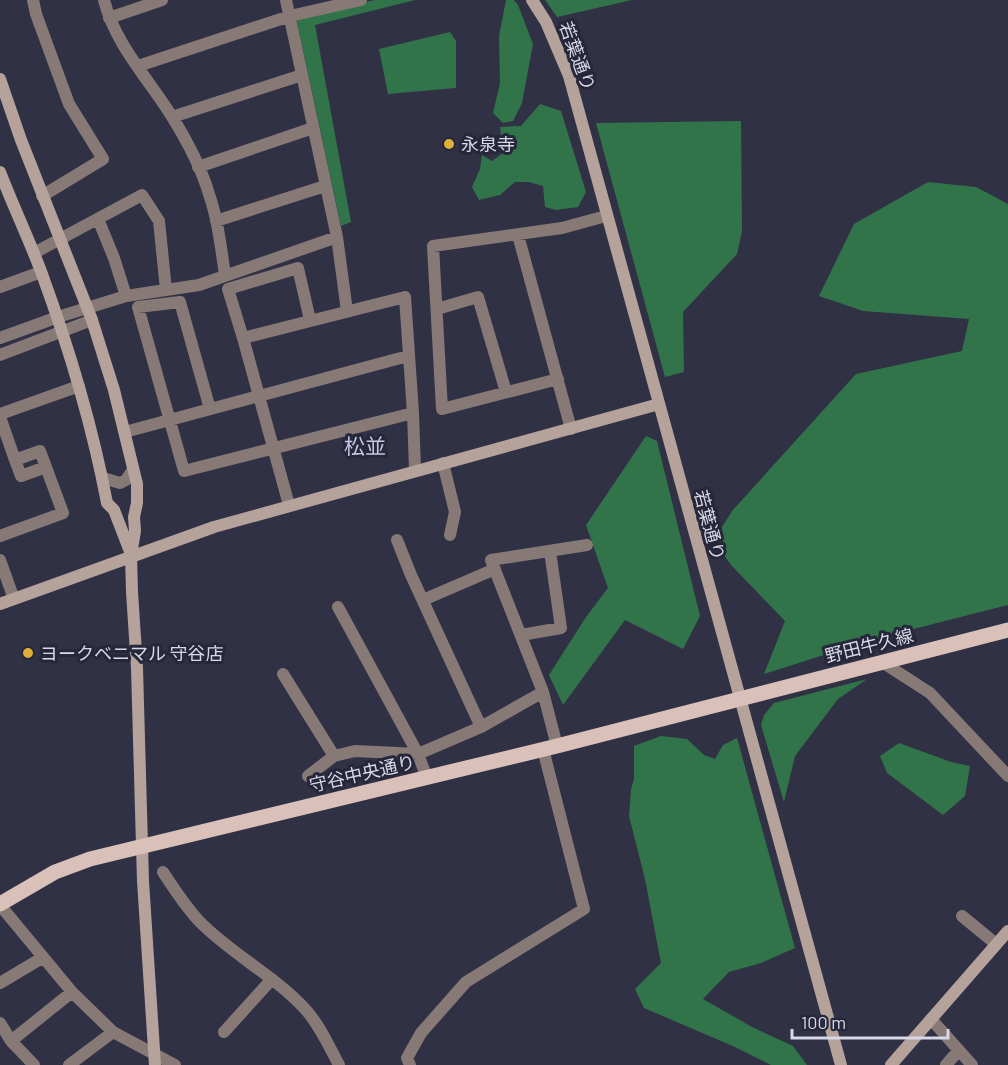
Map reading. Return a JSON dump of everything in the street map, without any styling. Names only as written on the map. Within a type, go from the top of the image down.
[{"type":"main road","name":"野田牛久線","points":[[740,699],[1008,630]]},
{"type":"main road","name":"守谷中央通り","points":[[0,905],[55,872],[90,859],[428,778],[740,699]]},
{"type":"street","points":[[33,0],[69,104],[103,159],[42,196]]},
{"type":"street","points":[[104,0],[117,36],[172,117],[198,166],[216,221],[225,275]]},
{"type":"street","points":[[109,18],[162,0]]},
{"type":"street","points":[[286,0],[337,237],[347,311]]},
{"type":"street","points":[[138,66],[290,16],[361,0]]},
{"type":"street","name":"若葉通り","points":[[532,0],[546,22],[568,76],[841,1065]]},
{"type":"street","points":[[172,117],[302,75]]},
{"type":"street","points":[[0,79],[42,196],[92,320],[125,432],[137,484],[135,531],[131,555],[142,847],[154,1059]]},
{"type":"street","points":[[198,166],[313,128]]},
{"type":"street","points":[[0,172],[58,317],[95,441],[107,503],[114,510],[131,555]]},
{"type":"street","points":[[216,221],[325,186]]},
{"type":"street","points":[[34,253],[142,195],[159,221],[166,290]]},
{"type":"street","points":[[558,379],[442,409],[433,246],[562,228],[606,216]]},
{"type":"street","points":[[98,219],[126,296]]},
{"type":"street","points":[[518,235],[571,429]]},
{"type":"street","points":[[0,338],[126,296],[199,285],[337,237]]},
{"type":"street","points":[[288,505],[228,289],[298,268],[310,320]]},
{"type":"street","points":[[0,287],[41,272]]},
{"type":"street","points":[[243,338],[405,297],[415,471]]},
{"type":"street","points":[[436,309],[478,297],[506,392]]},
{"type":"street","points":[[210,409],[180,302],[138,308],[184,471],[413,413]]},
{"type":"street","points":[[0,355],[92,320]]},
{"type":"street","points":[[125,432],[408,357]]},
{"type":"street","points":[[46,467],[21,476],[0,416],[79,386]]},
{"type":"street","points":[[0,604],[214,527],[659,404]]},
{"type":"street","points":[[0,536],[63,513],[40,451],[15,459]]},
{"type":"street","points":[[443,463],[455,512],[450,535]]},
{"type":"street","points":[[103,478],[120,483],[126,480],[133,470]]},
{"type":"street","points":[[397,540],[481,727]]},
{"type":"street","points":[[410,1065],[407,1058],[421,1033],[466,982],[584,909],[550,747],[543,692],[492,560],[587,545]]},
{"type":"street","points":[[521,635],[561,628],[550,551]]},
{"type":"street","points":[[0,560],[14,599]]},
{"type":"street","points":[[423,600],[495,569]]},
{"type":"street","points":[[338,607],[418,754],[428,778]]},
{"type":"street","points":[[882,662],[930,693],[1008,776]]},
{"type":"street","points":[[283,674],[334,756]]},
{"type":"street","points":[[308,776],[334,756],[355,751],[418,754],[481,727],[543,692]]},
{"type":"street","points":[[163,872],[183,903],[200,922],[272,979],[306,1010],[322,1032],[339,1065]]},
{"type":"street","points":[[0,905],[72,992],[113,1032],[154,1059],[175,1065]]},
{"type":"street","points":[[962,916],[996,944]]},
{"type":"street","points":[[891,1065],[1008,931]]},
{"type":"street","points":[[0,982],[42,958]]},
{"type":"street","points":[[224,1032],[272,979]]},
{"type":"street","points":[[11,1041],[72,992]]},
{"type":"street","points":[[931,1019],[972,1065]]},
{"type":"street","points":[[0,1023],[11,1041],[34,1065]]},
{"type":"street","points":[[69,1065],[113,1032]]},
{"type":"street","points":[[945,1065],[959,1050]]},
{"type":"green space","points":[[375,0],[415,0],[315,25],[351,222],[341,226],[296,17]]},
{"type":"green space","points":[[506,0],[514,0],[518,5],[533,44],[522,103],[513,121],[503,123],[493,113],[500,83],[499,36]]},
{"type":"green space","points":[[545,0],[632,0],[557,17]]},
{"type":"green space","points":[[450,32],[456,41],[456,88],[388,94],[379,49]]},
{"type":"green space","points":[[540,104],[561,111],[586,192],[578,207],[556,210],[545,207],[543,186],[529,182],[515,182],[500,195],[479,200],[472,187],[480,169],[482,155],[492,161],[503,153],[500,127],[521,126]]},
{"type":"green space","points":[[741,121],[742,231],[737,254],[683,312],[684,372],[665,377],[596,123]]},
{"type":"green space","points":[[928,182],[976,187],[1008,204],[1008,605],[874,639],[764,674],[785,621],[731,565],[717,545],[719,532],[732,511],[856,374],[962,351],[969,319],[863,311],[819,296],[854,224]]},
{"type":"green space","points":[[646,436],[657,441],[700,616],[683,649],[625,620],[563,705],[549,675],[586,617],[608,588],[586,525]]},
{"type":"green space","points":[[867,679],[838,699],[795,756],[784,802],[761,725],[764,715],[774,703]]},
{"type":"green space","points":[[661,736],[687,739],[704,755],[715,759],[723,745],[737,738],[795,948],[761,963],[729,972],[703,999],[752,1027],[793,1046],[807,1065],[771,1065],[644,1008],[635,989],[661,963],[645,879],[629,816],[634,779],[634,746]]},
{"type":"green space","points":[[899,743],[951,762],[970,766],[965,796],[943,815],[887,773],[880,756]]},
{"type":"place","name":"永泉寺","points":[[449,144]]},
{"type":"place","name":"ヨークベニマル 守谷店","points":[[28,653]]},
{"type":"district","name":"松並","points":[[365,445]]}]
